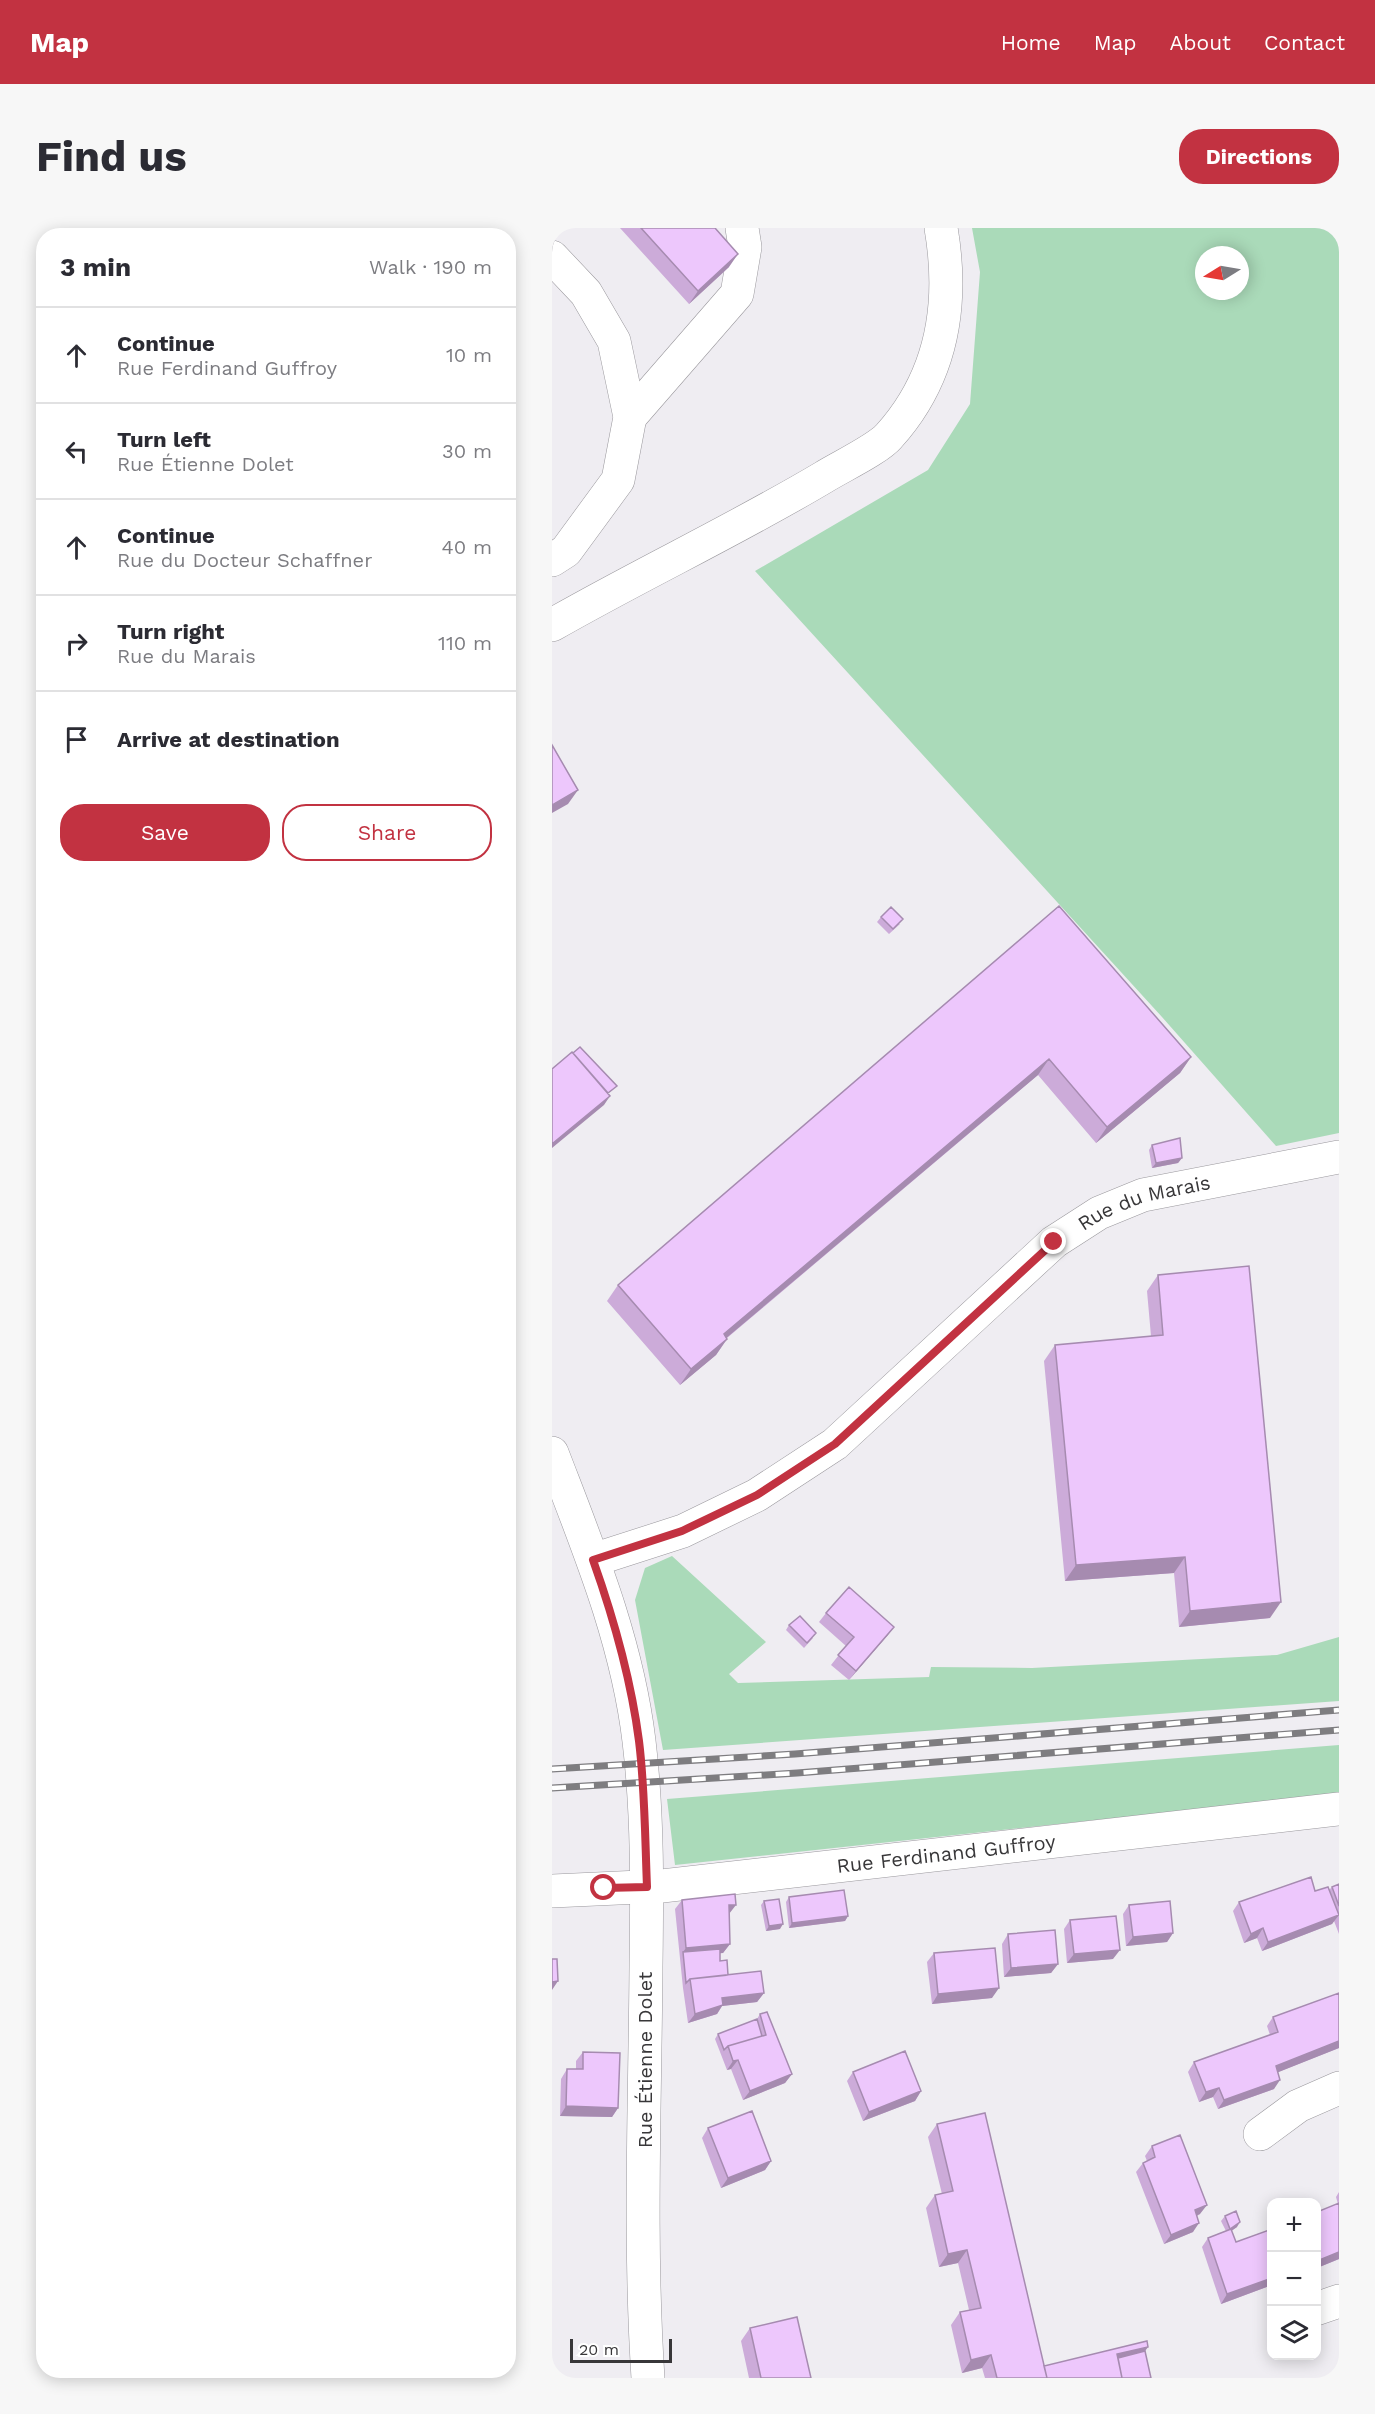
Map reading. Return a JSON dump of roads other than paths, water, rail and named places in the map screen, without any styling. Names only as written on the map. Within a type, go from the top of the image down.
[{"type":"street","points":[[630,417],[737,294],[746,248],[742,228]]},
{"type":"street","points":[[552,625],[786,499],[888,438],[926,385],[946,313],[947,264],[941,228]]},
{"type":"street","points":[[552,257],[586,293],[614,341],[630,417],[618,480],[566,551],[552,560]]},
{"type":"street","name":"Rue du Marais","points":[[593,1560],[682,1531],[714,1516],[757,1495],[835,1444],[1054,1242],[1099,1213],[1143,1195],[1339,1157]]},
{"type":"street","name":"Rue Étienne Dolet","points":[[552,1453],[593,1560],[622,1649],[639,1741],[647,1887],[643,2301],[648,2378]]},
{"type":"street","name":"Rue Ferdinand Guffroy","points":[[552,1891],[647,1887],[1339,1809]]},
{"type":"street","points":[[1260,2134],[1298,2106],[1339,2088]]},
{"type":"street","points":[[1321,2308],[1339,2301]]},
{"type":"railway","points":[[552,1769],[795,1754],[1339,1710]]},
{"type":"railway","points":[[552,1788],[797,1773],[1339,1730]]}]
